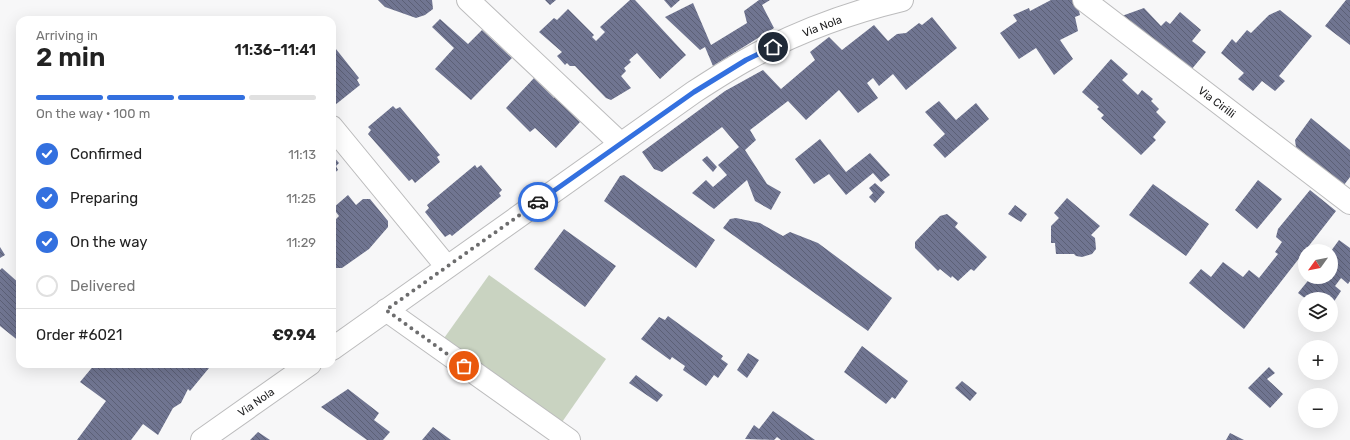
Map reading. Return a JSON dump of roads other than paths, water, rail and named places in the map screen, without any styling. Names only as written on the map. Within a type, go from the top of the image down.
[{"type":"street","points":[[468,0],[621,144]]},
{"type":"street","name":"Via Nola","points":[[336,346],[694,92],[746,60],[800,34],[844,17],[902,0]]},
{"type":"street","name":"Via Cirilli","points":[[1084,0],[1350,203]]},
{"type":"street","points":[[336,132],[447,267]]},
{"type":"street","points":[[386,310],[569,440]]},
{"type":"street","name":"Via Nola","points":[[202,440],[304,368]]}]
